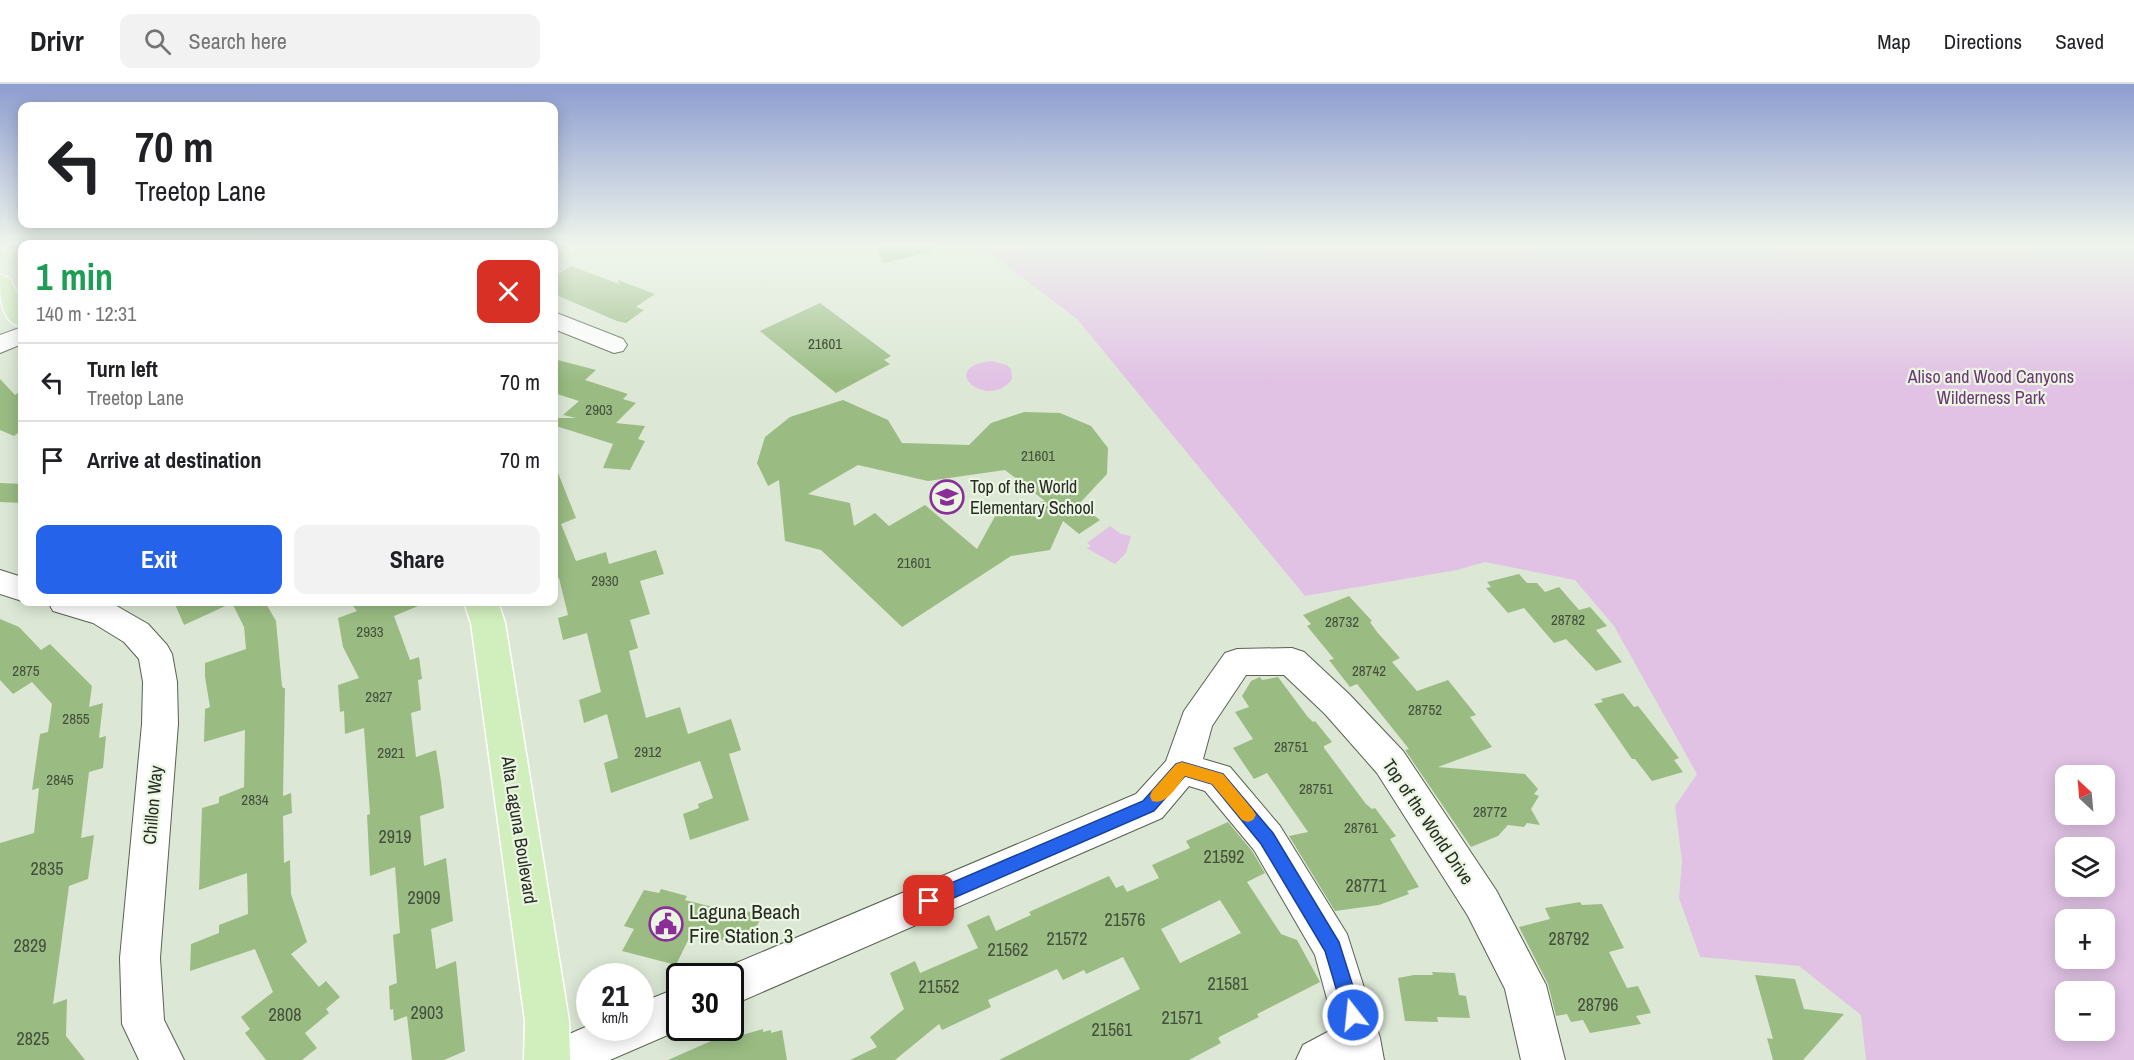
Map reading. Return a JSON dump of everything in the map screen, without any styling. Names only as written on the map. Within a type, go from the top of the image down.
[{"type":"main road","points":[[3,290],[18,314]]},
{"type":"main road","name":"Alta Laguna Boulevard","points":[[482,606],[488,623],[548,1022],[547,1060]]},
{"type":"street","points":[[558,322],[614,345]]},
{"type":"street","points":[[0,345],[18,336]]},
{"type":"street","points":[[0,582],[18,588]]},
{"type":"street","name":"Chillon Way","points":[[77,606],[104,614],[136,633],[155,654],[160,682],[160,724],[140,958],[143,1024],[162,1060]]},
{"type":"street","name":"Top of the World Drive","points":[[1182,769],[1196,721],[1237,662],[1292,661],[1337,704],[1390,762],[1482,903],[1525,985],[1543,1060]]},
{"type":"street","points":[[744,980],[1149,806],[1182,769],[1217,778],[1267,838],[1333,948],[1361,1049],[1318,1060]]},
{"type":"street","points":[[559,1060],[604,1041]]},
{"type":"green space","name":"Aliso and Wood Canyons Wilderness Park","points":[[1038,290],[2134,290],[2134,1060],[1866,1060],[1861,1015],[1799,966],[1700,957],[1679,898],[1682,861],[1675,806],[1697,774],[1614,626],[1575,580],[1485,562],[1457,570],[1305,596],[1077,319]]},
{"type":"green space","points":[[992,361],[1007,365],[1011,369],[1012,379],[1002,388],[991,391],[972,385],[967,378],[967,371],[975,365]]},
{"type":"green space","points":[[1110,526],[1121,534],[1131,536],[1126,553],[1115,564],[1086,548],[1091,546],[1087,543]]},
{"type":"building","points":[[558,290],[643,290],[655,294],[636,307],[644,310],[626,323],[558,296]]},
{"type":"building","points":[[820,303],[891,356],[884,360],[890,364],[836,393],[760,331]]},
{"type":"building","points":[[558,360],[596,370],[585,380],[628,394],[623,399],[636,403],[616,423],[645,426],[638,439],[645,441],[630,470],[603,468],[613,444],[558,427],[558,418],[576,418],[563,415],[579,401],[558,394]]},
{"type":"building","points":[[0,379],[15,395],[18,393],[18,433],[14,436],[0,430]]},
{"type":"building","points":[[843,400],[888,420],[902,443],[969,445],[991,423],[1024,412],[1060,413],[1091,426],[1108,448],[1107,474],[1079,504],[1100,520],[1079,534],[1063,521],[1050,550],[1011,556],[902,627],[821,550],[785,541],[779,480],[768,486],[757,463],[765,437],[790,417]],"holes":[[[858,465],[928,481],[1005,470],[1045,501],[999,509],[977,549],[925,505],[889,526],[875,513],[854,526],[850,503],[808,494]]]},
{"type":"building","points":[[558,473],[576,518],[561,524],[576,561],[606,552],[609,564],[656,550],[664,574],[640,581],[650,614],[630,620],[638,648],[629,651],[646,718],[680,707],[688,734],[731,719],[741,750],[729,754],[749,820],[690,840],[683,814],[699,808],[698,804],[713,798],[700,761],[611,793],[604,763],[618,758],[607,714],[584,723],[579,700],[601,692],[587,633],[563,640],[558,618],[568,615],[559,578]]},
{"type":"building","points":[[0,483],[18,484],[18,503],[0,502]]},
{"type":"building","points":[[1519,574],[1527,583],[1537,583],[1545,592],[1559,587],[1579,610],[1590,607],[1607,626],[1596,630],[1622,662],[1596,671],[1566,639],[1554,643],[1524,608],[1508,613],[1486,588],[1491,587],[1487,582]]},
{"type":"building","points":[[1349,596],[1372,621],[1370,622],[1377,632],[1400,658],[1392,662],[1417,691],[1448,680],[1476,715],[1470,717],[1492,747],[1438,767],[1525,774],[1538,789],[1534,794],[1539,796],[1531,809],[1540,825],[1527,823],[1524,827],[1508,825],[1498,836],[1471,847],[1405,750],[1409,749],[1357,684],[1350,687],[1329,660],[1334,659],[1307,626],[1311,624],[1303,615]]},
{"type":"building","points":[[176,606],[225,606],[184,625]]},
{"type":"building","points":[[234,606],[267,606],[276,621],[282,686],[285,688],[283,796],[291,793],[292,813],[283,816],[284,863],[290,860],[291,894],[307,942],[291,954],[319,987],[326,981],[340,997],[326,1009],[329,1013],[305,1033],[317,1048],[302,1060],[266,1060],[245,1033],[250,1029],[241,1017],[273,992],[255,949],[190,971],[191,944],[219,933],[219,925],[248,914],[247,873],[199,890],[202,808],[219,803],[219,797],[244,787],[245,730],[204,742],[205,709],[210,707],[205,663],[246,649],[244,627]]},
{"type":"building","points":[[353,606],[418,606],[394,616],[410,660],[419,657],[422,679],[418,680],[421,710],[411,713],[416,757],[436,750],[441,781],[444,808],[420,816],[424,866],[446,858],[453,921],[431,929],[436,969],[456,961],[465,1051],[444,1060],[412,1060],[407,1016],[394,1021],[393,1009],[390,1010],[389,986],[397,983],[393,935],[400,933],[395,867],[370,876],[367,815],[370,814],[364,728],[345,734],[344,711],[340,712],[338,685],[359,678],[343,647],[338,618],[357,611]]},
{"type":"building","points":[[0,619],[19,627],[41,650],[50,644],[92,686],[89,707],[103,703],[99,738],[106,736],[103,768],[89,772],[81,838],[94,835],[88,879],[69,886],[53,1004],[67,999],[66,1036],[85,1060],[0,1060],[0,843],[34,833],[39,788],[32,790],[40,734],[48,732],[52,704],[32,682],[13,694],[0,680]]},
{"type":"building","points":[[1260,677],[1262,680],[1278,677],[1307,716],[1313,722],[1315,721],[1332,742],[1324,748],[1366,804],[1372,809],[1375,808],[1396,836],[1390,839],[1419,887],[1407,891],[1409,894],[1379,905],[1335,911],[1289,836],[1308,832],[1267,773],[1254,779],[1233,748],[1253,739],[1235,712],[1249,707],[1242,696],[1251,681]]},
{"type":"building","points":[[1623,693],[1634,707],[1638,706],[1679,758],[1674,760],[1683,772],[1652,781],[1635,759],[1632,759],[1594,704],[1603,702],[1601,699]]},
{"type":"building","points":[[1228,822],[1252,851],[1265,873],[1247,882],[1281,934],[1297,940],[1320,982],[1257,1014],[1259,1017],[1218,1038],[1221,1043],[1189,1060],[999,1060],[1140,989],[1123,957],[1086,974],[1084,970],[1063,980],[1057,969],[988,1000],[991,1007],[942,1030],[939,1024],[895,1060],[850,1060],[877,1047],[870,1037],[904,1009],[890,973],[915,961],[920,973],[978,948],[967,925],[989,915],[996,931],[1031,915],[1029,912],[1109,876],[1116,888],[1123,885],[1127,892],[1159,878],[1152,865],[1190,848],[1186,841]],"holes":[[[1220,900],[1241,933],[1180,963],[1161,929]]]},
{"type":"building","points":[[661,889],[687,896],[685,900],[725,910],[727,906],[762,915],[752,937],[746,936],[742,945],[692,932],[677,963],[668,963],[622,951],[634,929],[624,926],[644,890],[659,893]]},
{"type":"building","points":[[1580,902],[1582,905],[1602,904],[1624,948],[1609,952],[1627,988],[1638,986],[1651,1013],[1636,1016],[1641,1024],[1590,1033],[1583,1020],[1571,1022],[1567,1014],[1556,1016],[1548,984],[1519,927],[1550,919],[1545,908]]},
{"type":"building","points":[[1432,972],[1455,973],[1459,995],[1466,996],[1470,1018],[1437,1017],[1438,1022],[1405,1021],[1398,978],[1433,975]]},
{"type":"building","points":[[1755,975],[1795,979],[1804,1009],[1844,1014],[1803,1060],[1773,1060],[1767,1038],[1773,1039]]},
{"type":"building","points":[[763,1029],[763,1032],[771,1030],[771,1033],[782,1030],[787,1060],[668,1060],[711,1041],[744,1041],[744,1034]]},
{"type":"slow traffic","points":[[1158,796],[1182,769],[1217,778],[1248,815]]},
{"type":"place","name":"Top of the World Elementary School","points":[[947,497]]},
{"type":"place","name":"Laguna Beach Fire Station 3","points":[[666,924]]},
{"type":"route","points":[[929,901],[1149,806],[1182,769],[1217,778],[1267,838],[1333,948],[1353,1015]]}]
